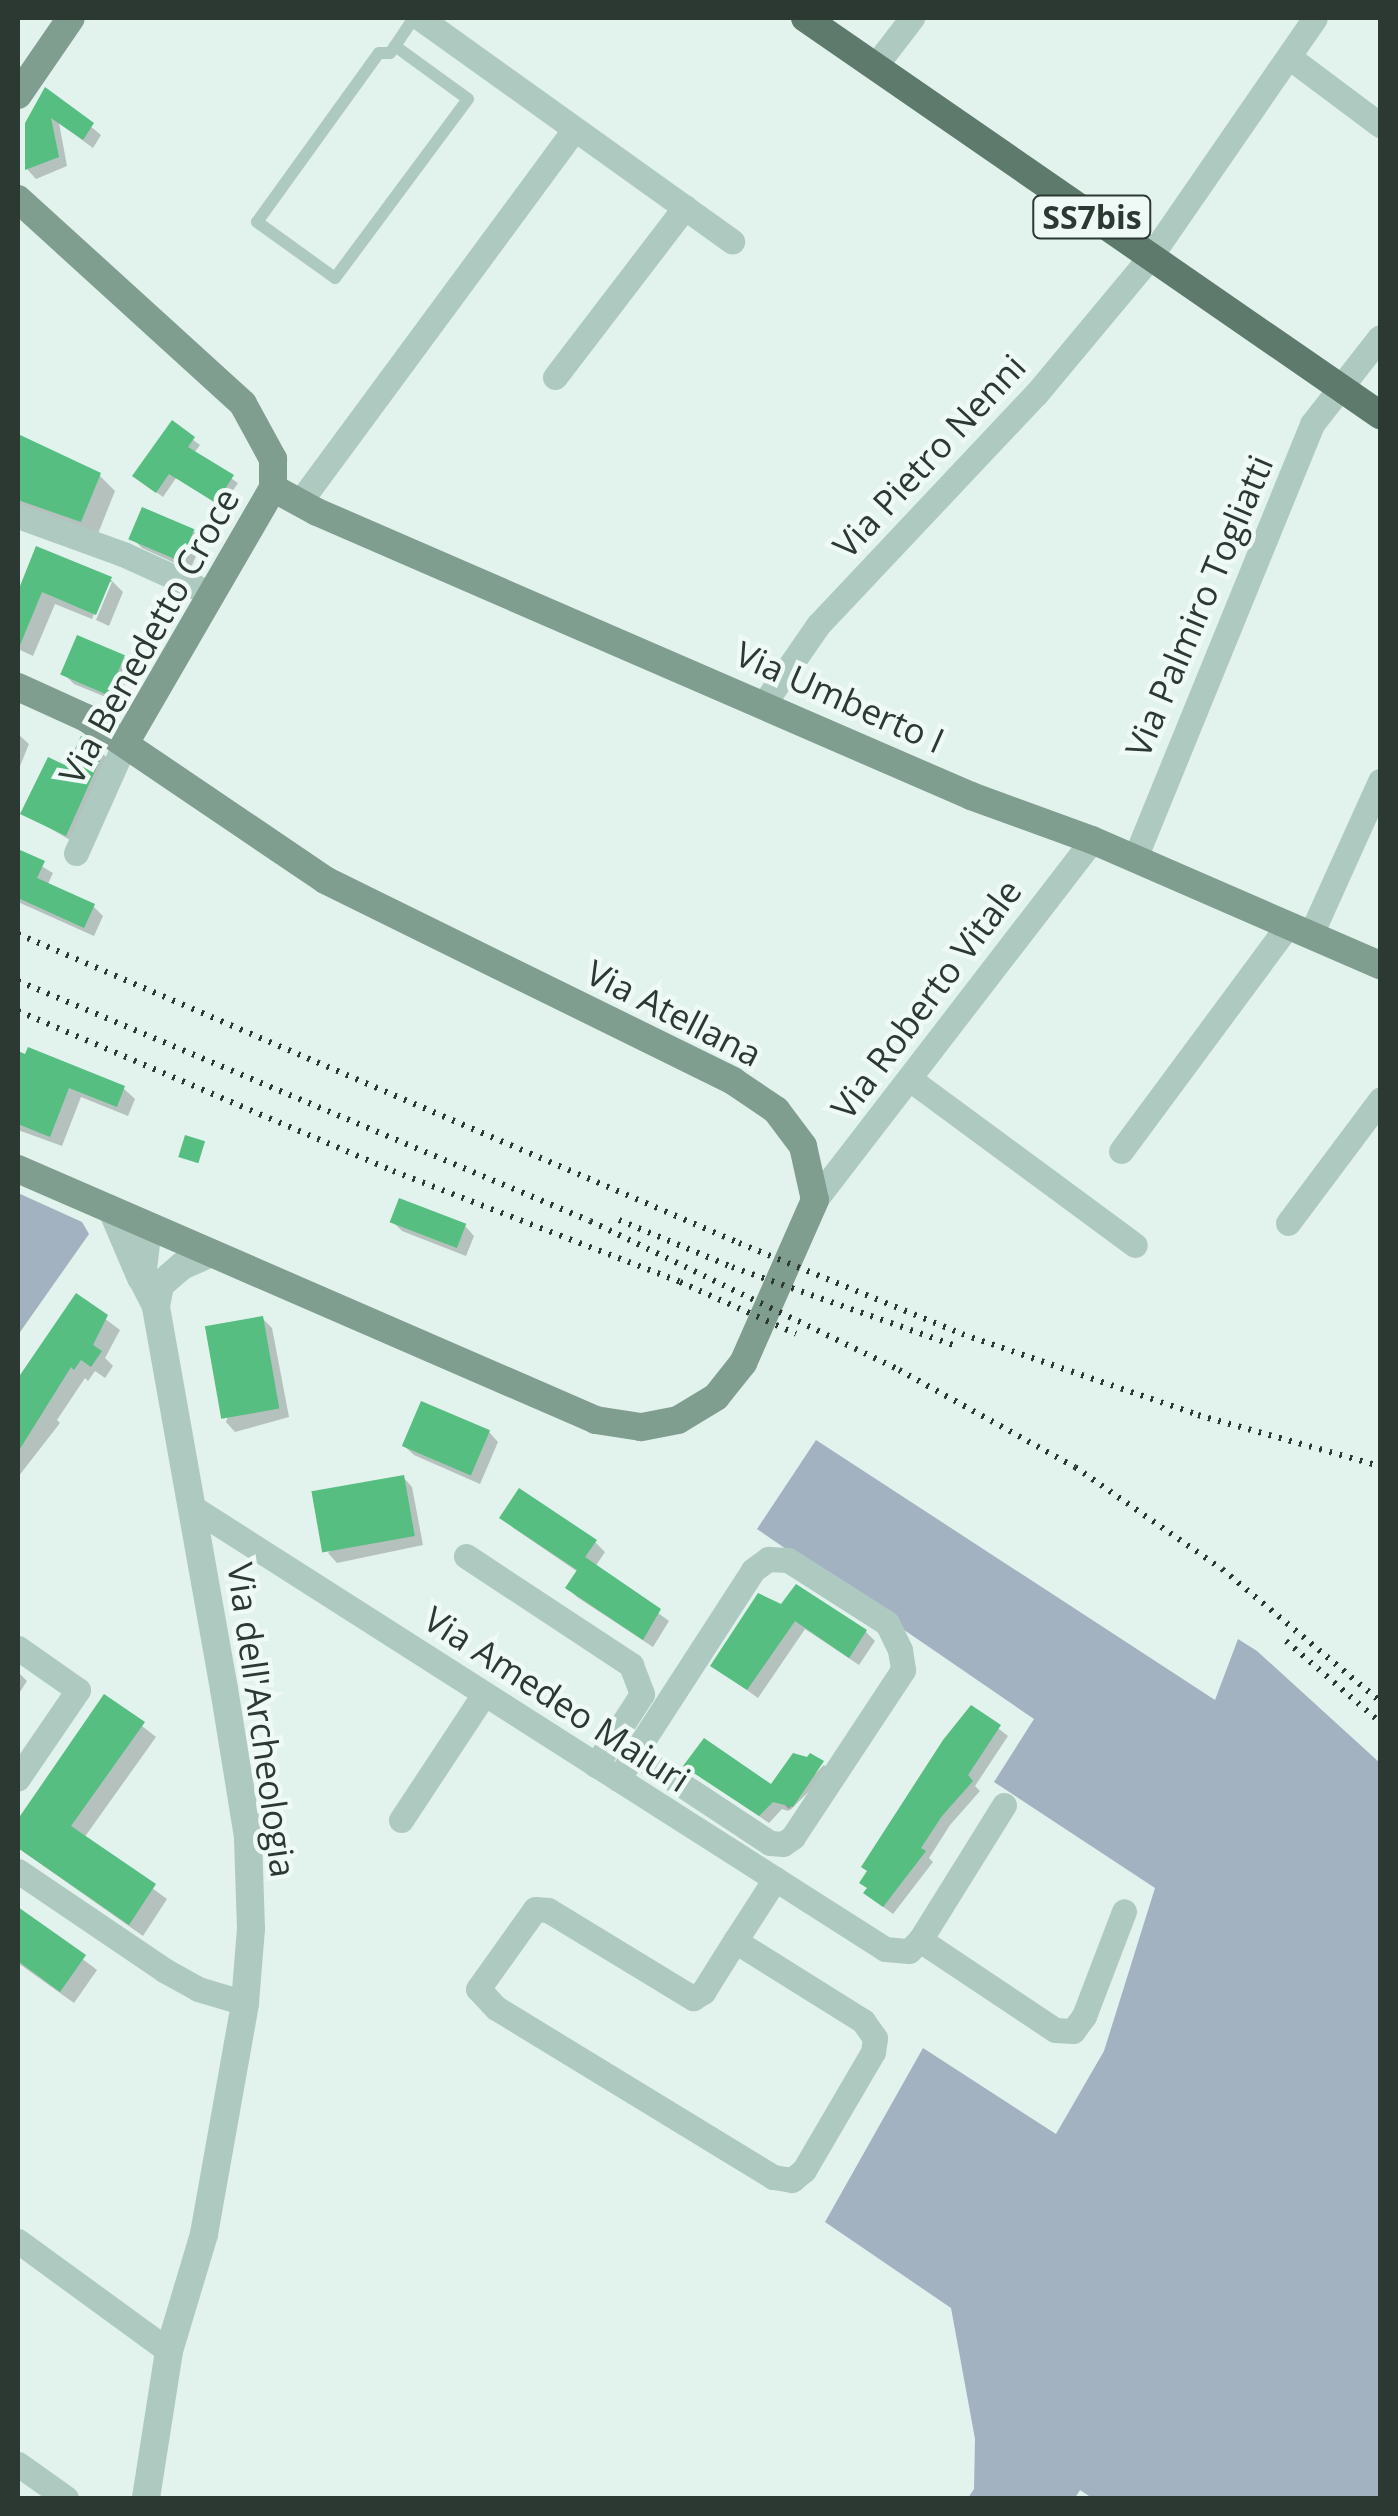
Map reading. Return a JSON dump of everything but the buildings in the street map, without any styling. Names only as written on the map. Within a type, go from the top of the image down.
[{"type":"main road","points":[[18,95],[71,18]]},
{"type":"main road","name":"SS7bis","points":[[805,18],[1380,415]]},
{"type":"main road","name":"Via Benedetto Croce","points":[[18,199],[103,272],[242,404],[272,459],[273,488],[125,743]]},
{"type":"main road","name":"Via Umberto I","points":[[273,488],[971,796],[1092,840],[1380,964]]},
{"type":"main road","name":"Via Atellana","points":[[18,687],[86,718],[326,880],[733,1082],[776,1110],[803,1146],[815,1200]]},
{"type":"main road","points":[[18,1170],[596,1420],[641,1427],[678,1420],[716,1397],[743,1363],[815,1200]]},
{"type":"street","points":[[418,18],[732,241]]},
{"type":"street","points":[[875,66],[912,18]]},
{"type":"street","name":"Via Pietro Nenni","points":[[764,704],[818,625],[1036,394],[1150,257],[1315,18]]},
{"type":"street","points":[[1289,58],[1380,125]]},
{"type":"street","points":[[300,503],[567,140]]},
{"type":"street","points":[[555,377],[685,207]]},
{"type":"street","name":"Via Palmiro Togliatti","points":[[1134,858],[1312,424],[1380,337]]},
{"type":"street","points":[[18,516],[123,554],[211,594]]},
{"type":"street","name":"Via Benedetto Croce","points":[[76,853],[125,743]]},
{"type":"street","points":[[1122,1151],[1300,929],[1380,781]]},
{"type":"street","name":"Via Roberto Vitale","points":[[815,1200],[1092,840]]},
{"type":"street","points":[[910,1080],[1134,1244]]},
{"type":"street","points":[[1288,1223],[1380,1100]]},
{"type":"street","points":[[112,1210],[152,1290]]},
{"type":"street","points":[[148,1226],[152,1290]]},
{"type":"street","name":"Via dell'Archeologia","points":[[146,2498],[170,2350],[204,2234],[245,2003],[251,1929],[248,1838],[152,1290],[175,1237]]},
{"type":"street","points":[[152,1290],[182,1266],[211,1253]]},
{"type":"street","name":"Via Amedeo Maiuri","points":[[192,1507],[885,1950],[910,1951],[920,1940]]},
{"type":"street","points":[[466,1556],[631,1665],[642,1694],[596,1765]]},
{"type":"street","points":[[618,1779],[753,1570],[768,1559],[788,1560],[887,1623],[900,1650],[903,1670],[784,1844],[770,1843],[635,1754]]},
{"type":"street","points":[[18,1648],[78,1690],[18,1778]]},
{"type":"street","points":[[401,1820],[484,1694]]},
{"type":"street","points":[[1004,1805],[920,1940],[1055,2030],[1073,2031],[1084,2016],[1124,1911]]},
{"type":"street","points":[[18,1872],[164,1970],[198,1989],[245,2003]]},
{"type":"street","points":[[735,1941],[863,2022],[875,2038],[872,2052],[804,2170],[792,2180],[773,2177],[756,2168],[496,2008],[478,1988],[535,1909],[548,1910],[693,1998],[703,1992],[735,1941],[775,1879]]},
{"type":"street","points":[[18,2240],[170,2350]]},
{"type":"street","points":[[18,2464],[66,2498]]},
{"type":"lane","points":[[395,46],[468,98],[336,278],[257,222],[379,53],[390,54],[395,46],[418,18]]},
{"type":"shaded area","points":[[18,1193],[82,1222],[89,1234],[18,1335]]},
{"type":"shaded area","points":[[816,1440],[1215,1700],[1238,1639],[1257,1651],[1380,1763],[1380,2498],[1092,2498],[1080,2490],[1075,2498],[968,2498],[974,2489],[975,2439],[951,2308],[825,2222],[923,2048],[1056,2134],[1104,2051],[1155,1888],[994,1782],[1034,1719],[757,1529]]},
{"type":"railway","points":[[18,934],[739,1243],[962,1334],[1198,1415],[1380,1466]]},
{"type":"railway","points":[[18,981],[590,1221],[899,1370],[1075,1467],[1222,1569],[1380,1701]]},
{"type":"railway","points":[[18,1011],[393,1171],[680,1282],[796,1334]]},
{"type":"railway","points":[[619,1220],[732,1267],[956,1346]]},
{"type":"railway","points":[[1286,1641],[1380,1722]]}]
